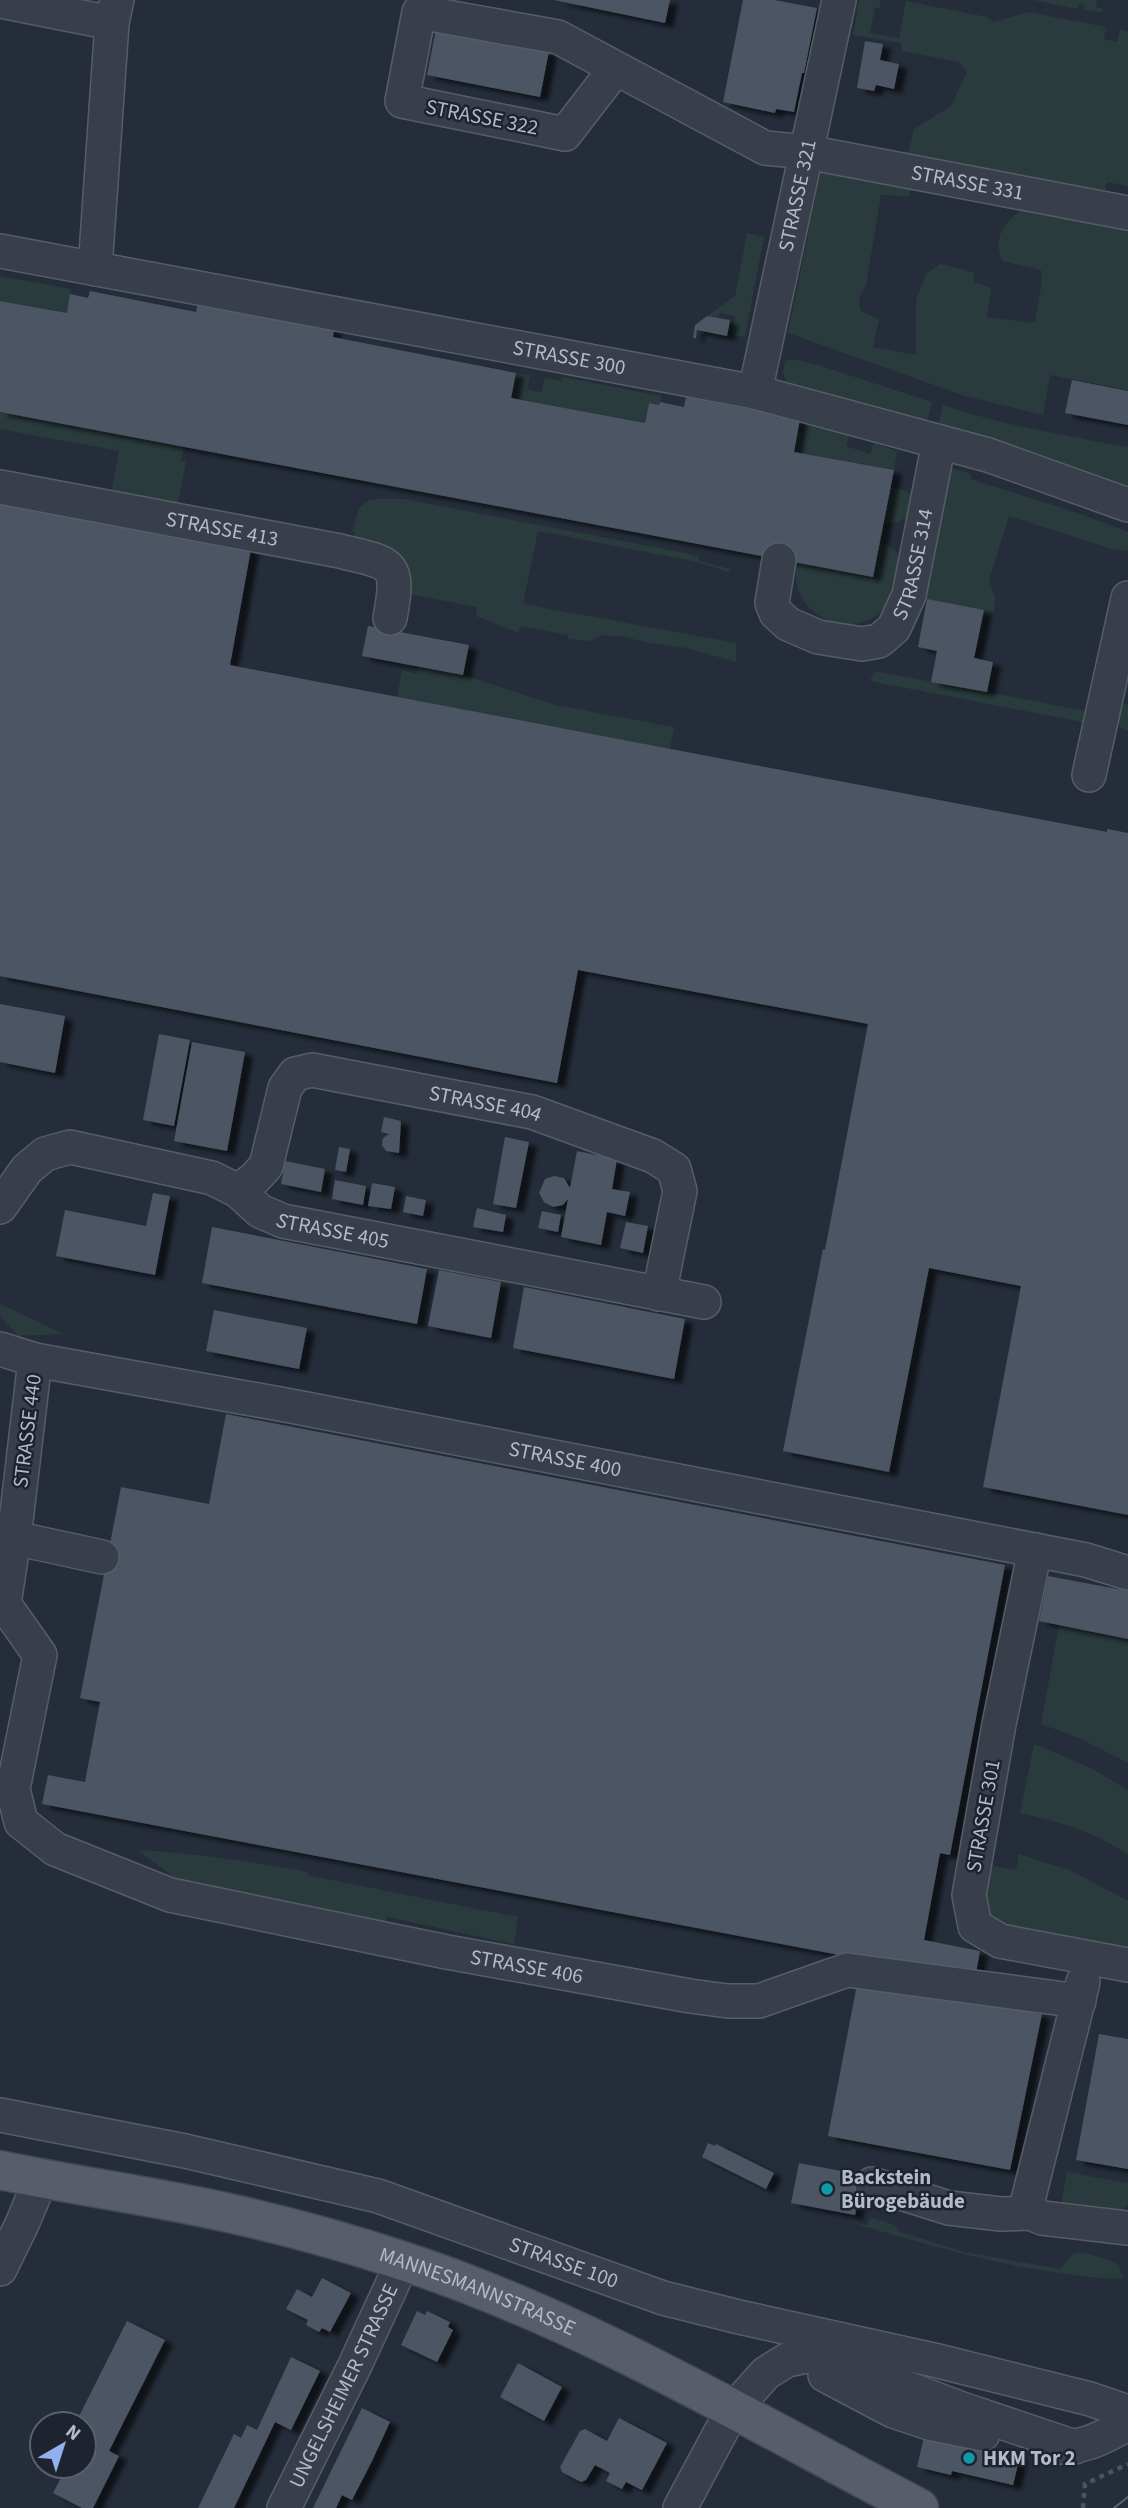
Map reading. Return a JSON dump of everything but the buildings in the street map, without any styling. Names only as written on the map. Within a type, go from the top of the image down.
[{"type":"main road","name":"MANNESMANNSTRASSE","points":[[0,2171],[228,2213],[317,2235],[403,2261],[509,2299],[594,2338],[919,2508]]},
{"type":"street","name":"STRASSE 321","points":[[755,392],[839,0]]},
{"type":"street","points":[[0,1],[114,12],[95,269]]},
{"type":"street","name":"STRASSE 322","points":[[616,68],[565,134],[402,101],[419,12],[558,37],[616,68],[765,148],[807,152]]},
{"type":"street","name":"STRASSE 331","points":[[807,152],[1128,213]]},
{"type":"street","name":"STRASSE 300","points":[[0,251],[755,392],[988,454],[1128,505]]},
{"type":"street","name":"STRASSE 314","points":[[779,560],[772,603],[776,612],[788,624],[818,637],[862,644],[880,641],[894,628],[909,595],[939,442]]},
{"type":"street","name":"STRASSE 413","points":[[0,488],[340,551],[385,562],[392,570],[396,589],[390,618]]},
{"type":"street","points":[[1089,775],[1128,598]]},
{"type":"street","name":"STRASSE 404","points":[[238,1191],[266,1166],[285,1088],[295,1074],[312,1070],[532,1112],[653,1156],[674,1169],[680,1191],[659,1294]]},
{"type":"street","name":"STRASSE 405","points":[[0,1207],[27,1169],[36,1161],[45,1154],[70,1147],[212,1178],[238,1191],[260,1211],[283,1221],[704,1302]]},
{"type":"street","name":"STRASSE 400","points":[[0,1349],[35,1360],[291,1406],[1086,1560],[1128,1573]]},
{"type":"street","name":"STRASSE 440","points":[[2,1604],[14,1538],[35,1360]]},
{"type":"street","points":[[14,1538],[102,1557]]},
{"type":"street","name":"STRASSE 301","points":[[1035,1550],[999,1724],[969,1895],[975,1926],[1000,1941],[1128,1965]]},
{"type":"street","name":"STRASSE 406","points":[[2,1604],[40,1655],[13,1789],[21,1822],[55,1849],[170,1895],[447,1952],[728,2001],[759,2001],[847,1970],[1079,2001]]},
{"type":"street","points":[[1030,2213],[1027,2204],[1088,1959]]},
{"type":"street","name":"STRASSE 100","points":[[0,2115],[185,2151],[378,2196],[663,2298],[739,2318],[934,2360],[1090,2399],[1128,2412]]},
{"type":"street","points":[[0,2269],[41,2179]]},
{"type":"street","points":[[872,2184],[949,2208],[1001,2214],[1030,2213],[1042,2218],[1128,2228]]},
{"type":"street","name":"UNGELSHEIMER STRASSE","points":[[285,2508],[403,2261]]},
{"type":"street","points":[[680,2508],[732,2410],[766,2373],[787,2360],[808,2366],[893,2411],[929,2423],[1043,2447],[1075,2448],[1094,2442],[1128,2424]]},
{"type":"path","points":[[1083,2508],[1085,2484],[1128,2463]]},
{"type":"shaded area","points":[[859,0],[881,0],[879,8],[875,8],[870,33],[899,38],[906,1],[987,17],[993,22],[1029,12],[1106,27],[1104,39],[1117,42],[1120,29],[1128,31],[1128,186],[1107,182],[1104,197],[906,161],[914,129],[951,106],[967,72],[960,62],[902,51],[900,43],[853,35]]},
{"type":"shaded area","points":[[1033,0],[1097,0],[1096,7],[1103,8],[1102,13],[1085,10],[1085,5],[1078,4],[1078,9]]},
{"type":"shaded area","points":[[821,171],[911,187],[909,196],[881,195],[866,285],[859,299],[860,310],[879,320],[873,347],[916,355],[916,300],[926,274],[940,264],[973,272],[974,282],[991,288],[987,317],[1035,323],[1042,281],[1041,270],[1002,261],[999,252],[1003,229],[1012,217],[1026,207],[1128,227],[1128,390],[1050,375],[1043,415],[965,396],[788,333]]},
{"type":"shaded area","points":[[747,233],[764,237],[745,337],[732,335],[735,316],[720,313],[718,318],[707,316],[735,296]]},
{"type":"shaded area","points":[[0,276],[71,289],[67,313],[0,301]]},
{"type":"shaded area","points":[[791,359],[818,365],[932,402],[926,426],[791,384],[786,381],[783,373],[785,362]]},
{"type":"shaded area","points":[[516,373],[530,375],[527,389],[541,392],[545,378],[561,381],[562,377],[662,396],[659,405],[649,403],[644,424],[511,398]]},
{"type":"shaded area","points":[[943,405],[1011,424],[1128,447],[1128,490],[937,429]]},
{"type":"shaded area","points":[[0,412],[184,447],[181,461],[186,462],[177,507],[111,494],[119,451],[0,429]]},
{"type":"shaded area","points":[[805,422],[849,436],[846,446],[870,454],[874,443],[897,451],[894,470],[794,452],[798,431],[803,432]]},
{"type":"shaded area","points":[[948,467],[971,474],[970,479],[1078,513],[1128,532],[1128,549],[1112,549],[1009,516],[989,580],[995,597],[994,613],[922,599]]},
{"type":"shaded area","points":[[890,487],[907,491],[912,501],[911,514],[898,522],[883,524]]},
{"type":"shaded area","points":[[404,499],[685,553],[699,557],[699,561],[730,569],[729,572],[697,562],[538,531],[523,604],[736,643],[736,662],[687,648],[625,637],[603,635],[590,641],[568,639],[568,635],[520,626],[519,633],[476,616],[477,607],[410,594],[411,580],[405,561],[389,551],[356,541],[353,530],[359,508],[369,500]]},
{"type":"shaded area","points":[[880,541],[896,551],[902,561],[893,597],[876,616],[853,624],[840,623],[817,614],[807,605],[797,586],[796,563],[873,577]]},
{"type":"shaded area","points":[[418,667],[463,675],[555,705],[674,727],[670,749],[397,697],[402,670],[416,674]]},
{"type":"shaded area","points":[[874,671],[1087,711],[1087,723],[870,681]]},
{"type":"shaded area","points":[[1121,703],[1128,704],[1128,731],[1119,726]]},
{"type":"shaded area","points":[[0,1304],[64,1334],[18,1336],[0,1316]]},
{"type":"shaded area","points":[[1059,1625],[1128,1639],[1128,1763],[1079,1738],[1041,1724]]},
{"type":"shaded area","points":[[1034,1744],[1089,1767],[1128,1790],[1128,1855],[1076,1828],[1020,1813]]},
{"type":"shaded area","points":[[138,1850],[223,1858],[307,1872],[307,1875],[518,1917],[514,1944],[387,1917],[383,1931],[195,1893]]},
{"type":"shaded area","points":[[1019,1854],[1072,1871],[1128,1901],[1128,1949],[1000,1923],[993,1917],[986,1904],[989,1865],[1016,1870]]},
{"type":"shaded area","points":[[1067,2172],[1128,2183],[1128,2204],[1118,2213],[1059,2215]]},
{"type":"shaded area","points":[[869,2219],[895,2225],[898,2231],[964,2252],[1060,2269],[1075,2253],[1090,2254],[1119,2265],[1123,2278],[1088,2277],[1002,2263],[854,2223],[868,2225]]},
{"type":"tram line","points":[[1114,2508],[1128,2497]]},
{"type":"place","name":"Backstein Bürogebäude","points":[[827,2189]]},
{"type":"place","name":"HKM Tor 2","points":[[969,2458]]}]
